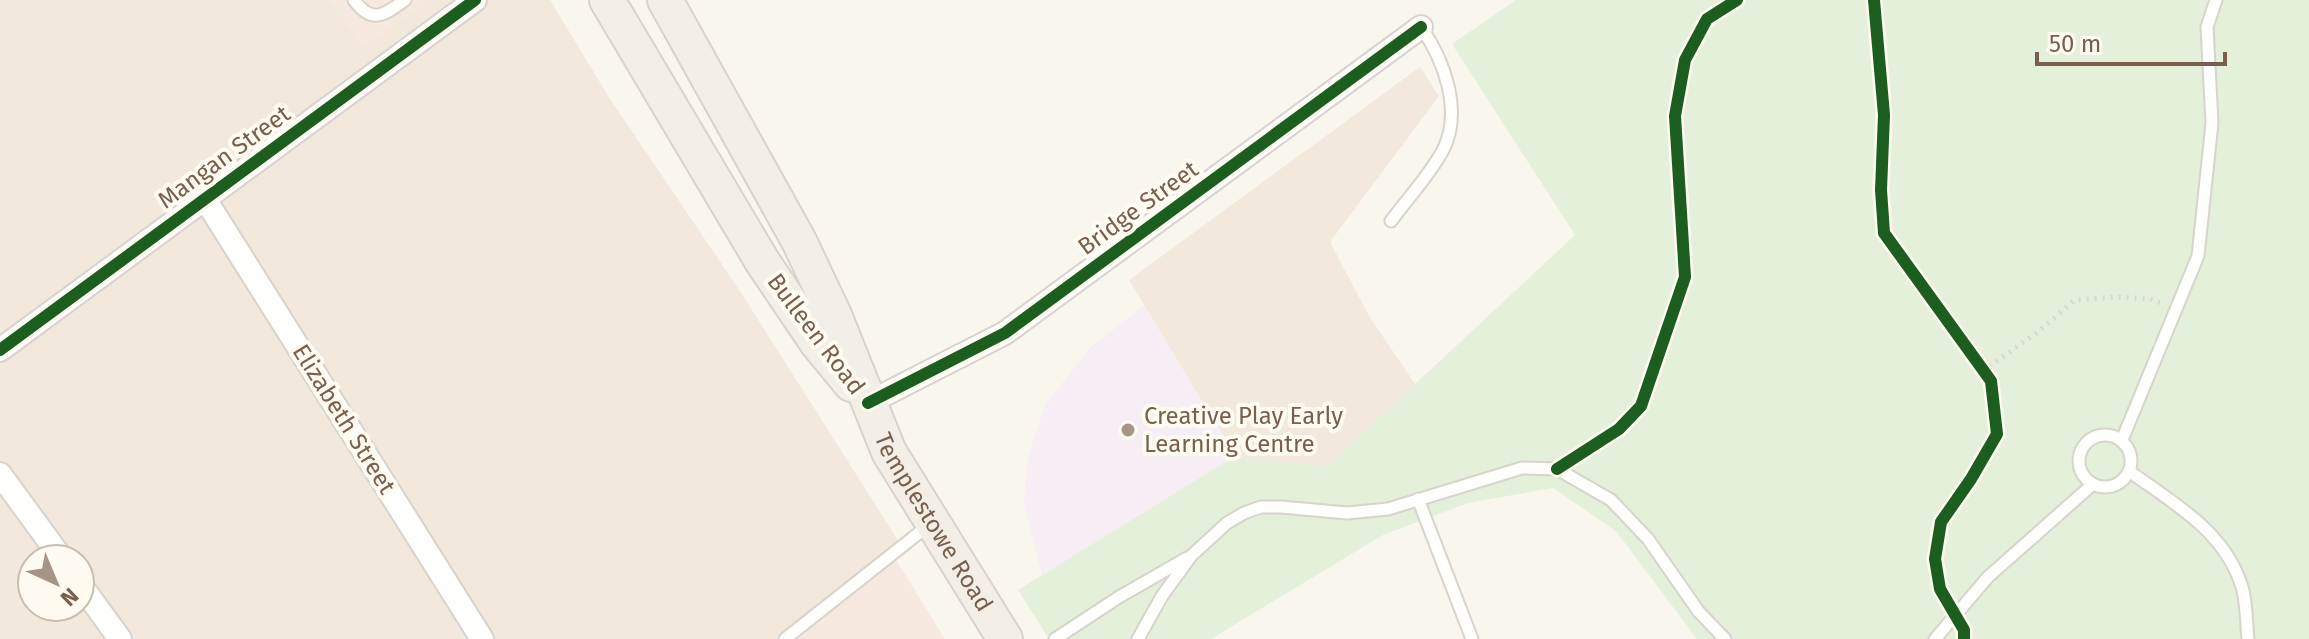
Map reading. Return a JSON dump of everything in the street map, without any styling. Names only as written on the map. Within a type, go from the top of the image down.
[{"type":"main road","name":"Bulleen Road","points":[[607,0],[762,261],[818,344],[868,403]]},
{"type":"main road","name":"Bulleen Road","points":[[665,0],[799,241],[834,315],[868,403]]},
{"type":"main road","name":"Templestowe Road","points":[[868,403],[889,452],[1005,639]]},
{"type":"street","name":"Mangan Street","points":[[0,350],[475,0]]},
{"type":"street","name":"Bridge Street","points":[[868,403],[1005,333],[1421,27]]},
{"type":"street","name":"Elizabeth Street","points":[[205,199],[482,639]]},
{"type":"street","points":[[0,474],[50,543]]},
{"type":"street","points":[[96,606],[120,639]]},
{"type":"lane","points":[[354,0],[365,14],[374,16],[388,13],[405,0]]},
{"type":"lane","points":[[2122,440],[2198,256],[2212,123],[2207,27],[2216,0]]},
{"type":"lane","points":[[1391,221],[1443,150],[1451,121],[1445,68],[1421,27]]},
{"type":"lane","points":[[2097,436],[2114,436],[2122,440],[2131,455],[2129,471],[2110,486],[2093,484],[2081,472],[2079,463],[2083,446],[2097,436]]},
{"type":"lane","points":[[1138,639],[1162,596],[1191,556],[1227,523],[1244,513],[1261,507],[1347,513],[1388,509],[1522,468],[1557,469],[1611,500],[1648,539],[1699,612],[1725,639]]},
{"type":"lane","points":[[2129,471],[2196,520],[2228,553],[2242,587],[2248,639]]},
{"type":"lane","points":[[1935,639],[1988,577],[2093,484]]},
{"type":"lane","points":[[1418,499],[1472,639]]},
{"type":"lane","points":[[788,638],[932,522]]},
{"type":"lane","points":[[1055,639],[1119,597],[1191,556]]},
{"type":"path","points":[[1974,359],[1987,376],[2075,300],[2117,297],[2150,299],[2177,309]]},
{"type":"shaded area","points":[[0,0],[329,0],[364,46],[428,0],[550,0],[610,99],[740,291],[899,542],[781,634],[784,639],[0,639]]},
{"type":"shaded area","points":[[329,0],[428,0],[364,46]]},
{"type":"shaded area","points":[[1420,67],[1439,96],[1330,242],[1369,316],[1415,384],[1327,466],[1235,456],[1129,280]]},
{"type":"shaded area","name":"Creative Play Early Learning Centre","points":[[1144,306],[1235,456],[1042,575],[1024,502],[1028,456],[1045,405],[1091,347]]},
{"type":"shaded area","points":[[890,550],[945,639],[784,639],[781,634]]},
{"type":"green space","points":[[1516,0],[2309,0],[2309,639],[1697,639],[1616,531],[1553,488],[1468,503],[1383,535],[1211,639],[1049,639],[1018,590],[1235,456],[1327,466],[1575,235],[1452,44]]},
{"type":"cycle path","points":[[0,350],[475,0]]},
{"type":"cycle path","points":[[1557,469],[1619,429],[1641,406],[1685,277],[1675,116],[1685,60],[1707,19],[1737,0]]},
{"type":"cycle path","points":[[1874,0],[1884,115],[1881,190],[1884,233],[1991,381],[1997,434],[1941,522],[1935,559],[1940,589],[1964,630],[1964,639]]},
{"type":"cycle path","points":[[868,403],[1005,333],[1421,27]]},
{"type":"place","name":"Creative Play Early Learning Centre","points":[[1128,430]]}]
